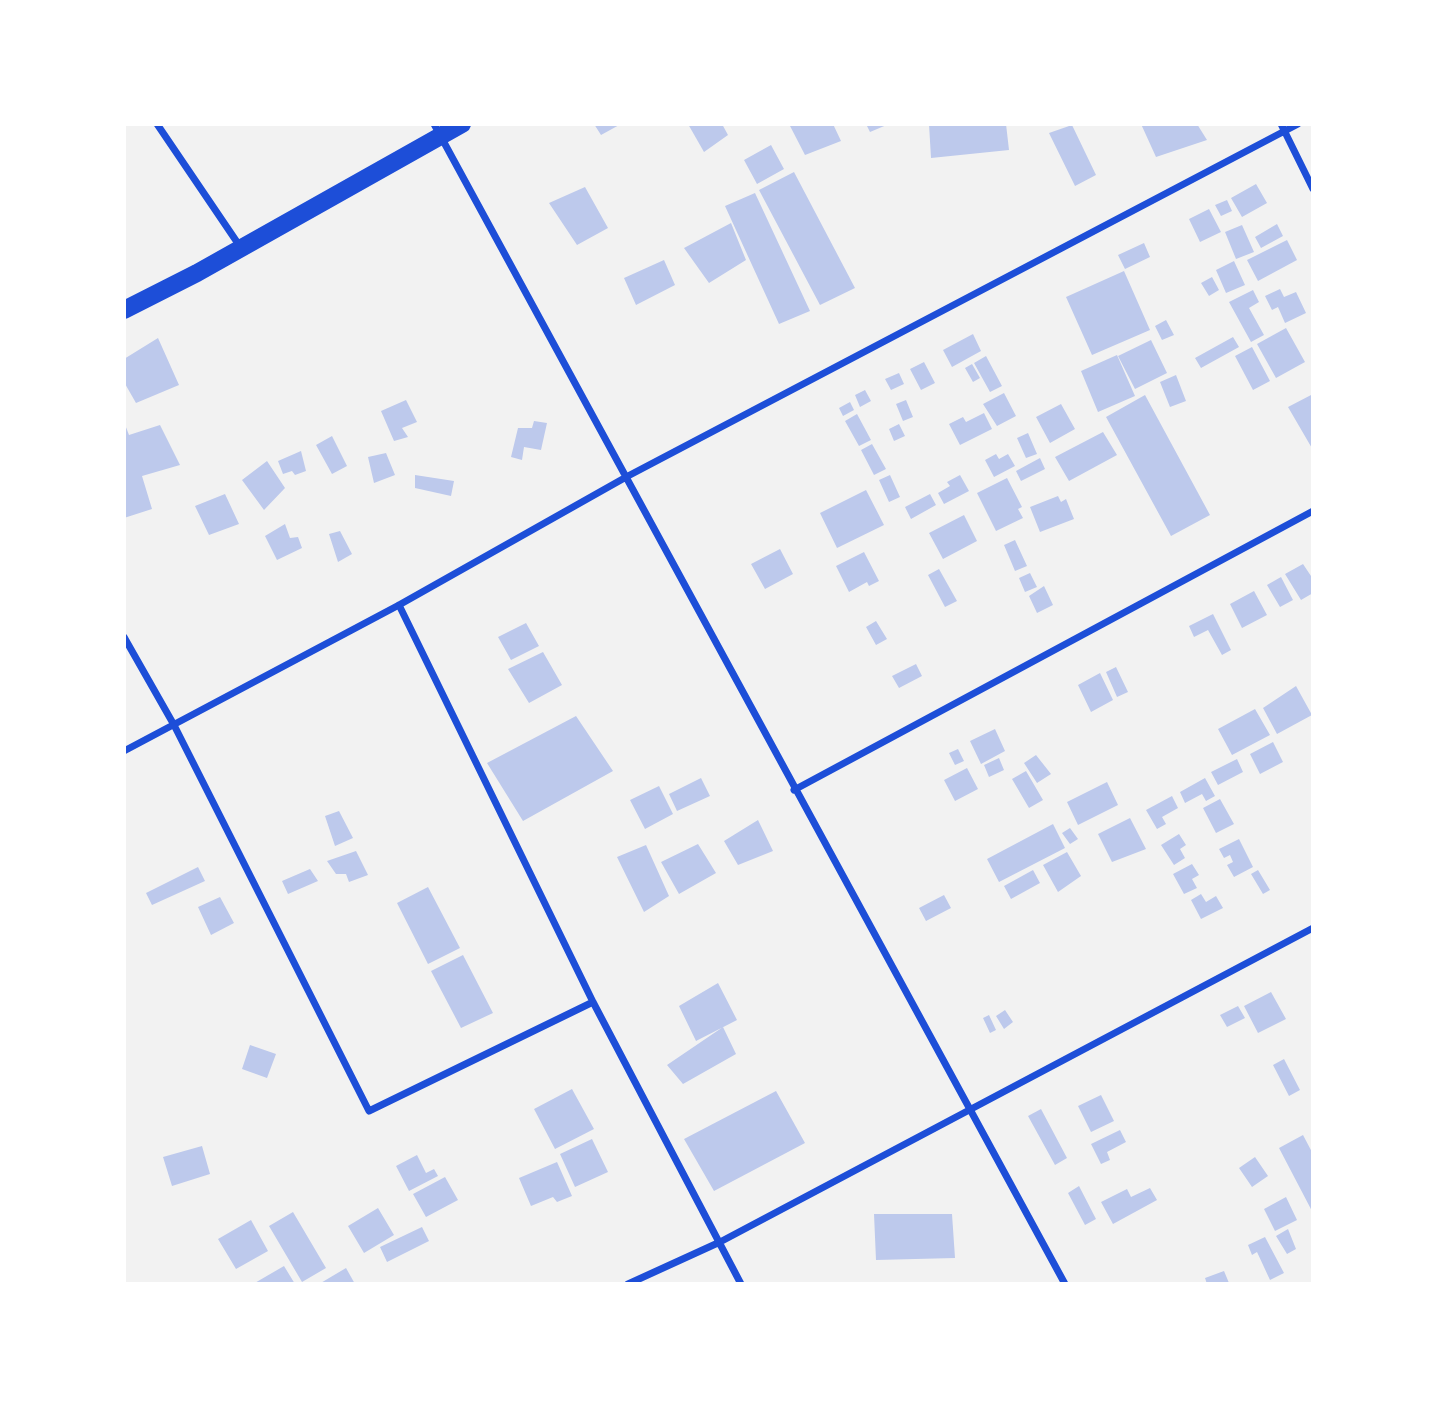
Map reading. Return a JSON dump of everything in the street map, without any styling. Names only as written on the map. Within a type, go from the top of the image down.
[{"type":"main road","points":[[124,310],[241,248],[437,130],[462,124]]},
{"type":"street","points":[[157,124],[241,248]]},
{"type":"street","points":[[124,751],[399,605],[628,476],[1283,128],[1298,124]]},
{"type":"street","points":[[1283,128],[1313,189]]},
{"type":"street","points":[[437,130],[628,476],[794,790],[1065,1284]]},
{"type":"street","points":[[794,790],[1313,512]]},
{"type":"street","points":[[399,605],[593,1002],[741,1284]]},
{"type":"street","points":[[124,637],[174,725],[369,1111],[593,1002]]},
{"type":"street","points":[[628,1284],[720,1242],[1313,928]]},
{"type":"building","points":[[594,124],[621,124],[601,135]]},
{"type":"building","points":[[688,124],[722,124],[728,135],[704,152]]},
{"type":"building","points":[[789,124],[833,124],[841,141],[805,155]]},
{"type":"building","points":[[866,124],[889,124],[870,132]]},
{"type":"building","points":[[929,124],[1006,124],[1009,150],[931,158]]},
{"type":"building","points":[[1141,124],[1197,124],[1207,140],[1156,157]]},
{"type":"building","points":[[1072,125],[1096,175],[1075,186],[1049,133]]},
{"type":"building","points":[[771,145],[784,169],[757,184],[744,160]]},
{"type":"building","points":[[794,172],[855,288],[820,305],[759,190]]},
{"type":"building","points":[[1256,184],[1267,203],[1242,217],[1231,198]]},
{"type":"building","points":[[585,187],[608,228],[577,245],[549,203]]},
{"type":"building","points":[[755,193],[810,311],[779,324],[725,206]]},
{"type":"building","points":[[1227,200],[1232,211],[1221,216],[1215,205]]},
{"type":"building","points":[[1209,209],[1221,232],[1200,242],[1189,219]]},
{"type":"building","points":[[731,223],[746,260],[709,283],[684,248]]},
{"type":"building","points":[[1277,224],[1283,236],[1261,248],[1255,237]]},
{"type":"building","points":[[1242,225],[1254,252],[1236,259],[1225,232]]},
{"type":"building","points":[[1287,240],[1297,260],[1258,281],[1247,260]]},
{"type":"building","points":[[1144,243],[1150,257],[1125,269],[1118,255]]},
{"type":"building","points":[[664,260],[675,285],[636,305],[624,278]]},
{"type":"building","points":[[1234,261],[1245,285],[1226,293],[1216,270]]},
{"type":"building","points":[[1124,271],[1150,330],[1092,355],[1066,297]]},
{"type":"building","points":[[1212,277],[1219,290],[1209,296],[1201,283]]},
{"type":"building","points":[[1280,289],[1284,297],[1296,292],[1306,313],[1285,323],[1278,307],[1272,310],[1265,296]]},
{"type":"building","points":[[1253,290],[1259,302],[1249,308],[1264,335],[1251,342],[1229,302]]},
{"type":"building","points":[[1166,320],[1174,335],[1162,340],[1155,326]]},
{"type":"building","points":[[1286,328],[1305,362],[1276,378],[1257,344]]},
{"type":"building","points":[[973,334],[981,351],[952,367],[943,350]]},
{"type":"building","points":[[1233,337],[1239,347],[1201,368],[1195,358]]},
{"type":"building","points":[[158,338],[179,385],[136,403],[124,382],[124,359]]},
{"type":"building","points":[[1151,340],[1167,373],[1135,389],[1118,356]]},
{"type":"building","points":[[1252,347],[1270,381],[1253,390],[1235,356]]},
{"type":"building","points":[[1117,355],[1135,396],[1098,412],[1081,371]]},
{"type":"building","points":[[986,356],[1002,386],[990,392],[974,363]]},
{"type":"building","points":[[924,362],[935,383],[921,390],[910,369]]},
{"type":"building","points":[[972,364],[980,378],[973,382],[965,368]]},
{"type":"building","points":[[899,373],[904,384],[891,390],[885,379]]},
{"type":"building","points":[[1176,375],[1186,401],[1170,407],[1160,382]]},
{"type":"building","points":[[865,390],[871,401],[860,407],[855,395]]},
{"type":"building","points":[[1004,393],[1016,416],[997,426],[983,404]]},
{"type":"building","points":[[1313,394],[1313,450],[1288,407]]},
{"type":"building","points":[[1145,395],[1210,515],[1171,536],[1106,417]]},
{"type":"building","points":[[406,400],[417,422],[402,428],[408,437],[394,441],[381,411]]},
{"type":"building","points":[[906,400],[913,417],[903,421],[896,404]]},
{"type":"building","points":[[850,402],[854,410],[843,416],[839,408]]},
{"type":"building","points":[[1061,404],[1075,429],[1050,443],[1036,417]]},
{"type":"building","points":[[984,413],[992,429],[960,445],[949,424],[963,417],[966,422]]},
{"type":"building","points":[[857,414],[871,440],[859,446],[845,421]]},
{"type":"building","points":[[534,421],[547,423],[541,450],[524,447],[522,460],[511,457],[518,428],[532,428]]},
{"type":"building","points":[[124,422],[129,435],[160,425],[180,465],[142,476],[152,509],[124,518]]},
{"type":"building","points":[[899,424],[905,436],[894,441],[889,429]]},
{"type":"building","points":[[1103,432],[1117,455],[1069,481],[1055,457]]},
{"type":"building","points":[[1028,433],[1037,454],[1026,458],[1017,438]]},
{"type":"building","points":[[332,436],[347,466],[332,474],[316,445]]},
{"type":"building","points":[[872,444],[886,469],[874,475],[861,450]]},
{"type":"building","points":[[301,451],[306,471],[295,475],[292,471],[283,474],[278,461]]},
{"type":"building","points":[[386,453],[395,475],[374,483],[368,457]]},
{"type":"building","points":[[996,454],[999,459],[1008,454],[1015,466],[994,477],[985,460]]},
{"type":"building","points":[[1040,458],[1045,469],[1021,481],[1016,471]]},
{"type":"building","points":[[267,461],[285,488],[264,510],[242,480]]},
{"type":"building","points":[[415,475],[454,481],[451,496],[415,488]]},
{"type":"building","points":[[890,475],[900,497],[889,502],[879,480]]},
{"type":"building","points":[[960,475],[969,491],[944,504],[938,493],[950,486],[947,482]]},
{"type":"building","points":[[1007,478],[1022,507],[1018,509],[1023,518],[996,531],[977,493]]},
{"type":"building","points":[[866,490],[884,525],[837,548],[820,513]]},
{"type":"building","points":[[225,494],[239,524],[209,535],[195,506]]},
{"type":"building","points":[[930,494],[936,505],[911,519],[905,507]]},
{"type":"building","points":[[1058,496],[1061,502],[1066,499],[1074,519],[1040,532],[1030,507]]},
{"type":"building","points":[[964,515],[977,541],[943,559],[929,533]]},
{"type":"building","points":[[285,524],[290,538],[298,537],[302,548],[277,560],[265,536]]},
{"type":"building","points":[[340,531],[352,554],[338,562],[329,534]]},
{"type":"building","points":[[1015,540],[1027,566],[1015,571],[1004,545]]},
{"type":"building","points":[[780,549],[793,574],[765,589],[751,564]]},
{"type":"building","points":[[864,552],[879,581],[869,586],[867,582],[849,592],[836,566]]},
{"type":"building","points":[[1303,564],[1313,579],[1313,593],[1301,600],[1285,574]]},
{"type":"building","points":[[939,569],[957,601],[945,607],[928,575]]},
{"type":"building","points":[[1030,573],[1037,587],[1025,592],[1019,578]]},
{"type":"building","points":[[1281,577],[1293,600],[1280,607],[1267,585]]},
{"type":"building","points":[[1044,586],[1053,605],[1037,613],[1029,596]]},
{"type":"building","points":[[1254,591],[1267,615],[1242,628],[1230,604]]},
{"type":"building","points":[[1213,614],[1231,650],[1222,655],[1208,630],[1194,637],[1189,626]]},
{"type":"building","points":[[876,621],[887,639],[876,645],[866,627]]},
{"type":"building","points":[[526,623],[539,646],[511,660],[498,637]]},
{"type":"building","points":[[543,652],[562,685],[529,703],[508,669]]},
{"type":"building","points":[[916,664],[922,676],[899,688],[892,676]]},
{"type":"building","points":[[1116,667],[1128,692],[1117,697],[1106,672]]},
{"type":"building","points":[[1100,673],[1113,700],[1091,712],[1078,685]]},
{"type":"building","points":[[1296,686],[1312,715],[1277,734],[1263,708]]},
{"type":"building","points":[[1255,709],[1270,735],[1232,755],[1218,729]]},
{"type":"building","points":[[576,716],[613,771],[523,821],[487,763]]},
{"type":"building","points":[[995,729],[1005,751],[981,764],[970,741]]},
{"type":"building","points":[[1273,742],[1283,762],[1260,774],[1250,754]]},
{"type":"building","points":[[958,749],[964,761],[955,765],[949,753]]},
{"type":"building","points":[[1036,755],[1051,774],[1037,783],[1024,763]]},
{"type":"building","points":[[999,758],[1004,770],[989,777],[984,765]]},
{"type":"building","points":[[1237,759],[1243,772],[1218,785],[1211,772]]},
{"type":"building","points":[[967,768],[978,789],[955,801],[944,780]]},
{"type":"building","points":[[1026,771],[1043,800],[1029,808],[1012,779]]},
{"type":"building","points":[[701,778],[710,796],[677,811],[669,794]]},
{"type":"building","points":[[1205,778],[1215,796],[1206,801],[1202,794],[1185,803],[1180,792]]},
{"type":"building","points":[[1107,782],[1118,805],[1078,825],[1067,802]]},
{"type":"building","points":[[659,786],[673,814],[645,829],[630,800]]},
{"type":"building","points":[[1172,796],[1178,808],[1162,817],[1166,824],[1157,829],[1146,810]]},
{"type":"building","points":[[1220,799],[1234,824],[1216,833],[1203,808]]},
{"type":"building","points":[[339,811],[353,838],[335,846],[325,816]]},
{"type":"building","points":[[1130,818],[1146,849],[1112,862],[1098,834]]},
{"type":"building","points":[[758,820],[773,851],[738,865],[724,841]]},
{"type":"building","points":[[1053,824],[1065,848],[999,882],[987,859]]},
{"type":"building","points":[[1070,828],[1078,839],[1070,844],[1062,833]]},
{"type":"building","points":[[1179,834],[1186,845],[1180,849],[1185,858],[1174,865],[1161,845]]},
{"type":"building","points":[[1239,839],[1253,867],[1234,877],[1227,865],[1233,862],[1230,855],[1224,858],[1219,849]]},
{"type":"building","points":[[698,844],[716,873],[679,894],[661,862]]},
{"type":"building","points":[[646,845],[669,896],[644,912],[617,857]]},
{"type":"building","points":[[356,851],[368,875],[349,882],[346,874],[336,874],[327,861]]},
{"type":"building","points":[[1067,852],[1081,876],[1058,892],[1043,865]]},
{"type":"building","points":[[1192,864],[1199,875],[1192,879],[1197,888],[1184,894],[1173,874]]},
{"type":"building","points":[[198,867],[205,881],[152,905],[146,893]]},
{"type":"building","points":[[310,869],[318,881],[288,894],[282,881]]},
{"type":"building","points":[[1033,870],[1040,883],[1011,899],[1004,886]]},
{"type":"building","points":[[1258,870],[1270,890],[1263,894],[1251,874]]},
{"type":"building","points":[[428,887],[460,948],[428,964],[397,903]]},
{"type":"building","points":[[1201,894],[1206,902],[1216,896],[1223,908],[1201,919],[1191,900]]},
{"type":"building","points":[[944,895],[951,908],[926,921],[919,908]]},
{"type":"building","points":[[220,897],[234,923],[211,935],[198,907]]},
{"type":"building","points":[[463,955],[493,1013],[461,1028],[431,971]]},
{"type":"building","points":[[718,983],[737,1020],[696,1041],[679,1006]]},
{"type":"building","points":[[1271,992],[1286,1019],[1258,1033],[1244,1006]]},
{"type":"building","points":[[1238,1006],[1245,1018],[1227,1027],[1220,1015]]},
{"type":"building","points":[[1005,1010],[1013,1022],[1004,1029],[996,1016]]},
{"type":"building","points":[[989,1015],[996,1030],[990,1033],[983,1018]]},
{"type":"building","points":[[723,1027],[736,1054],[683,1084],[667,1065]]},
{"type":"building","points":[[250,1045],[276,1054],[267,1078],[242,1069]]},
{"type":"building","points":[[1284,1059],[1300,1090],[1289,1096],[1273,1065]]},
{"type":"building","points":[[572,1089],[594,1129],[555,1149],[534,1109]]},
{"type":"building","points":[[776,1091],[805,1143],[714,1191],[684,1139]]},
{"type":"building","points":[[1101,1095],[1114,1121],[1091,1132],[1078,1106]]},
{"type":"building","points":[[1041,1109],[1067,1158],[1055,1165],[1028,1116]]},
{"type":"building","points":[[1120,1130],[1126,1142],[1107,1152],[1110,1160],[1101,1164],[1091,1144]]},
{"type":"building","points":[[1303,1135],[1313,1154],[1313,1213],[1279,1148]]},
{"type":"building","points":[[592,1139],[608,1172],[575,1187],[560,1154]]},
{"type":"building","points":[[202,1146],[210,1174],[172,1186],[163,1157]]},
{"type":"building","points":[[417,1155],[426,1173],[434,1169],[438,1176],[409,1191],[396,1166]]},
{"type":"building","points":[[1255,1157],[1268,1176],[1252,1187],[1239,1168]]},
{"type":"building","points":[[557,1162],[572,1196],[557,1202],[553,1197],[531,1206],[519,1178]]},
{"type":"building","points":[[445,1177],[458,1200],[426,1217],[413,1194]]},
{"type":"building","points":[[1079,1186],[1096,1219],[1085,1225],[1068,1193]]},
{"type":"building","points":[[1150,1188],[1157,1200],[1113,1224],[1101,1202],[1127,1189],[1131,1197]]},
{"type":"building","points":[[1286,1197],[1297,1220],[1275,1231],[1264,1209]]},
{"type":"building","points":[[378,1208],[394,1235],[364,1253],[348,1226]]},
{"type":"building","points":[[293,1212],[326,1268],[302,1282],[269,1226]]},
{"type":"building","points":[[874,1214],[952,1214],[955,1258],[876,1260]]},
{"type":"building","points":[[251,1220],[268,1251],[236,1269],[218,1239]]},
{"type":"building","points":[[422,1227],[429,1241],[387,1262],[380,1247]]},
{"type":"building","points":[[1288,1229],[1296,1249],[1287,1254],[1276,1236]]},
{"type":"building","points":[[1265,1237],[1284,1273],[1270,1280],[1257,1252],[1252,1255],[1248,1245]]},
{"type":"building","points":[[284,1266],[295,1284],[253,1284]]},
{"type":"building","points":[[346,1268],[355,1284],[319,1284]]},
{"type":"building","points":[[1224,1271],[1229,1283],[1207,1284],[1205,1278]]}]
